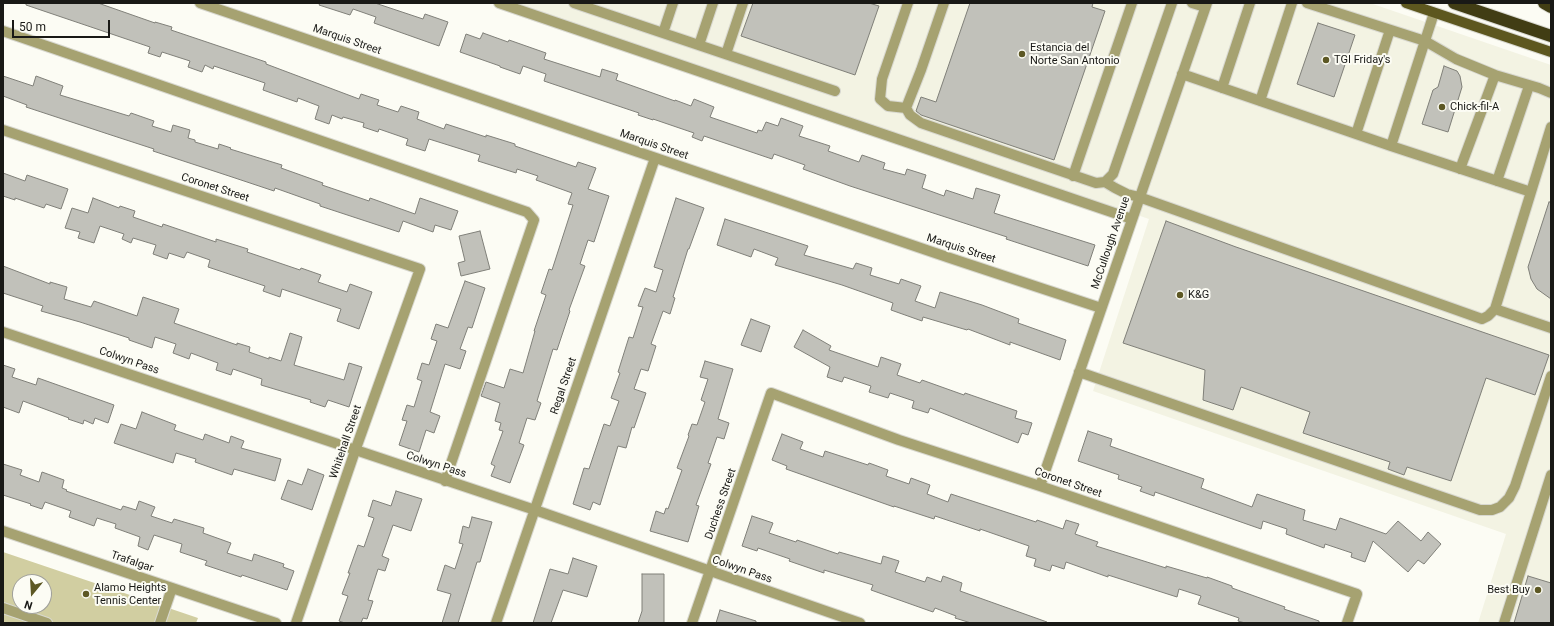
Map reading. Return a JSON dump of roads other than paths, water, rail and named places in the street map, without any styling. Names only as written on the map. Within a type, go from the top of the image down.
[{"type":"highway","points":[[1454,3],[1551,36]]},
{"type":"highway","points":[[1544,3],[1551,7]]},
{"type":"main road","points":[[1406,3],[1551,52]]},
{"type":"street","name":"Marquis Street","points":[[201,3],[1101,308]]},
{"type":"street","points":[[499,3],[1132,219]]},
{"type":"street","points":[[574,3],[835,91]]},
{"type":"street","points":[[663,33],[673,3]]},
{"type":"street","points":[[699,45],[713,3]]},
{"type":"street","points":[[726,54],[743,3]]},
{"type":"street","points":[[906,108],[888,106],[880,99],[882,79],[908,3]]},
{"type":"street","points":[[906,108],[944,3]]},
{"type":"street","points":[[1073,176],[1132,3]]},
{"type":"street","points":[[1105,182],[1113,174],[1172,3]]},
{"type":"street","points":[[1192,3],[1206,4]]},
{"type":"street","points":[[1222,88],[1250,3]]},
{"type":"street","points":[[1260,101],[1292,3]]},
{"type":"street","points":[[1307,3],[1425,41],[1456,59],[1495,75],[1551,93]]},
{"type":"street","name":"McCullough Avenue","points":[[1040,486],[1206,4]]},
{"type":"street","points":[[1391,146],[1434,13]]},
{"type":"street","points":[[1356,134],[1390,30]]},
{"type":"street","points":[[3,31],[526,212],[534,220],[445,480]]},
{"type":"street","points":[[1182,74],[1391,146],[1531,192]]},
{"type":"street","points":[[1460,169],[1495,75]]},
{"type":"street","points":[[1497,181],[1529,86]]},
{"type":"street","points":[[906,108],[910,115],[921,123],[1073,176],[1096,183],[1105,182],[1115,188],[1139,197],[1482,319],[1488,316],[1495,309],[1551,127]]},
{"type":"street","name":"Coronet Street","points":[[3,130],[420,269]]},
{"type":"street","name":"Regal Street","points":[[496,623],[655,158]]},
{"type":"street","name":"Whitehall Street","points":[[296,623],[420,269]]},
{"type":"street","points":[[1495,309],[1551,328]]},
{"type":"street","name":"Colwyn Pass","points":[[3,332],[534,510],[860,623]]},
{"type":"street","points":[[1079,372],[1480,510],[1492,510],[1500,507],[1509,498],[1515,486],[1551,376]]},
{"type":"street","name":"Coronet Street","points":[[771,394],[899,440],[1040,486],[1357,594],[1347,623]]},
{"type":"street","name":"Duchess Street","points":[[692,623],[771,394]]},
{"type":"street","points":[[1504,623],[1551,475]]},
{"type":"street","name":"Trafalgar","points":[[3,531],[276,623]]},
{"type":"street","points":[[160,623],[172,588]]},
{"type":"street","points":[[3,608],[47,623]]},
{"type":"place","name":"Estancia del Norte San Antonio","points":[[1022,54]]},
{"type":"place","name":"TGI Friday's","points":[[1326,60]]},
{"type":"place","name":"Chick-fil-A","points":[[1442,107]]},
{"type":"place","name":"K&G","points":[[1180,295]]},
{"type":"place","name":"Best Buy","points":[[1538,590]]},
{"type":"place","name":"Alamo Heights Tennis Center","points":[[86,594]]}]
